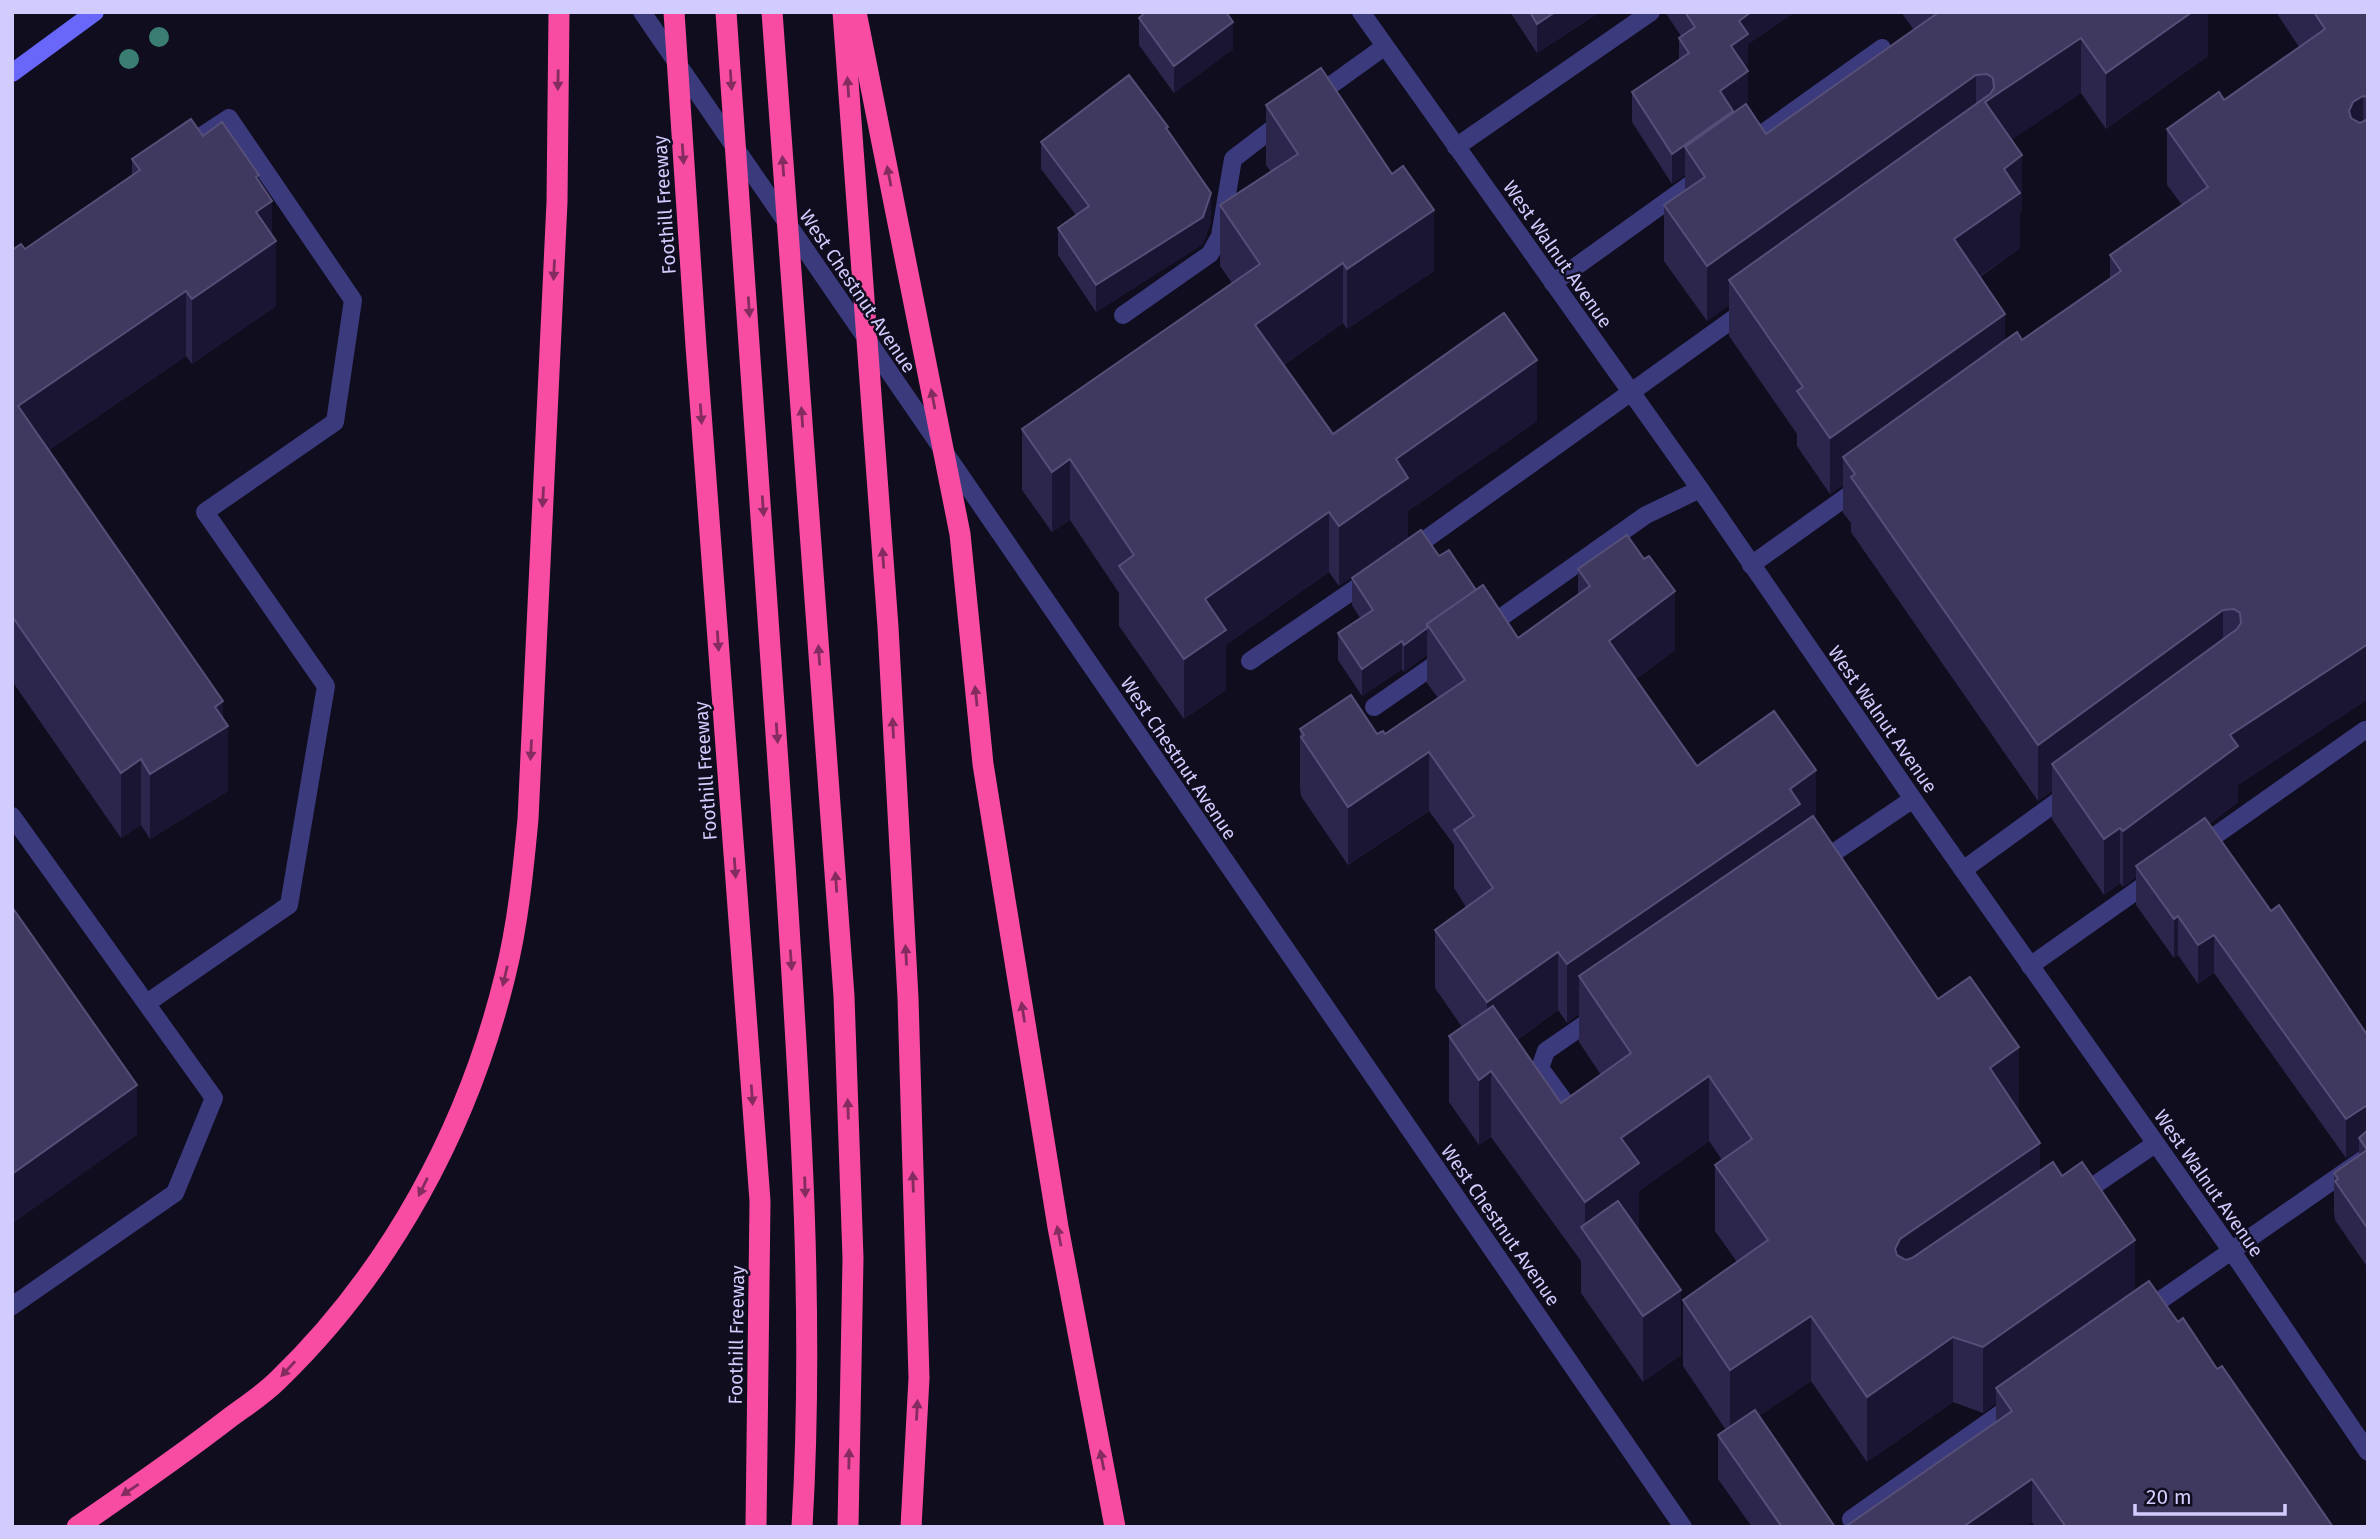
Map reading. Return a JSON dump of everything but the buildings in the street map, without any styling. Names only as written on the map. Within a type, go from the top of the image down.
[{"type":"highway","points":[[77,1527],[183,1454],[276,1382],[347,1307],[407,1221],[454,1122],[491,1028],[520,903],[528,819],[557,202],[559,12]]},
{"type":"highway","name":"Foothill Freeway","points":[[674,12],[696,346],[761,1201],[757,1527]]},
{"type":"highway","points":[[726,12],[759,438],[805,1188],[806,1460],[802,1527]]},
{"type":"highway","points":[[772,12],[844,996],[853,1258],[848,1527]]},
{"type":"highway","points":[[843,12],[888,626],[908,998],[919,1378],[911,1527]]},
{"type":"highway","points":[[856,12],[960,534],[983,764],[1058,1227],[1115,1527]]},
{"type":"street","points":[[12,73],[96,12]]},
{"type":"street","name":"West Chestnut Avenue","points":[[642,12],[1683,1527]]},
{"type":"street","name":"West Walnut Avenue","points":[[1361,12],[1700,489],[2029,966],[2231,1250],[2368,1452]]},
{"type":"street","points":[[1456,147],[1651,12]]},
{"type":"street","points":[[1123,315],[1210,254],[1220,236],[1233,159],[1384,47]]},
{"type":"street","points":[[1735,153],[1882,48]]},
{"type":"street","points":[[148,1003],[289,905],[326,686],[205,512],[335,422],[353,300],[229,118],[172,156]]},
{"type":"street","points":[[1553,283],[1712,169]]},
{"type":"street","points":[[1250,661],[1392,564],[1767,295]]},
{"type":"street","points":[[1751,565],[1878,474]]},
{"type":"street","points":[[1374,707],[1646,515],[1700,489]]},
{"type":"street","points":[[2186,856],[2365,730]]},
{"type":"street","points":[[1963,870],[2085,781]]},
{"type":"street","points":[[1798,878],[1913,799]]},
{"type":"street","points":[[12,816],[214,1098],[175,1193],[12,1306]]},
{"type":"street","points":[[2029,966],[2164,872]]},
{"type":"street","points":[[1567,1105],[1540,1068],[1546,1051],[1615,1004]]},
{"type":"street","points":[[2065,1206],[2155,1144]]},
{"type":"street","points":[[2130,1321],[2368,1156]]},
{"type":"street","points":[[1851,1519],[2030,1392]]}]
